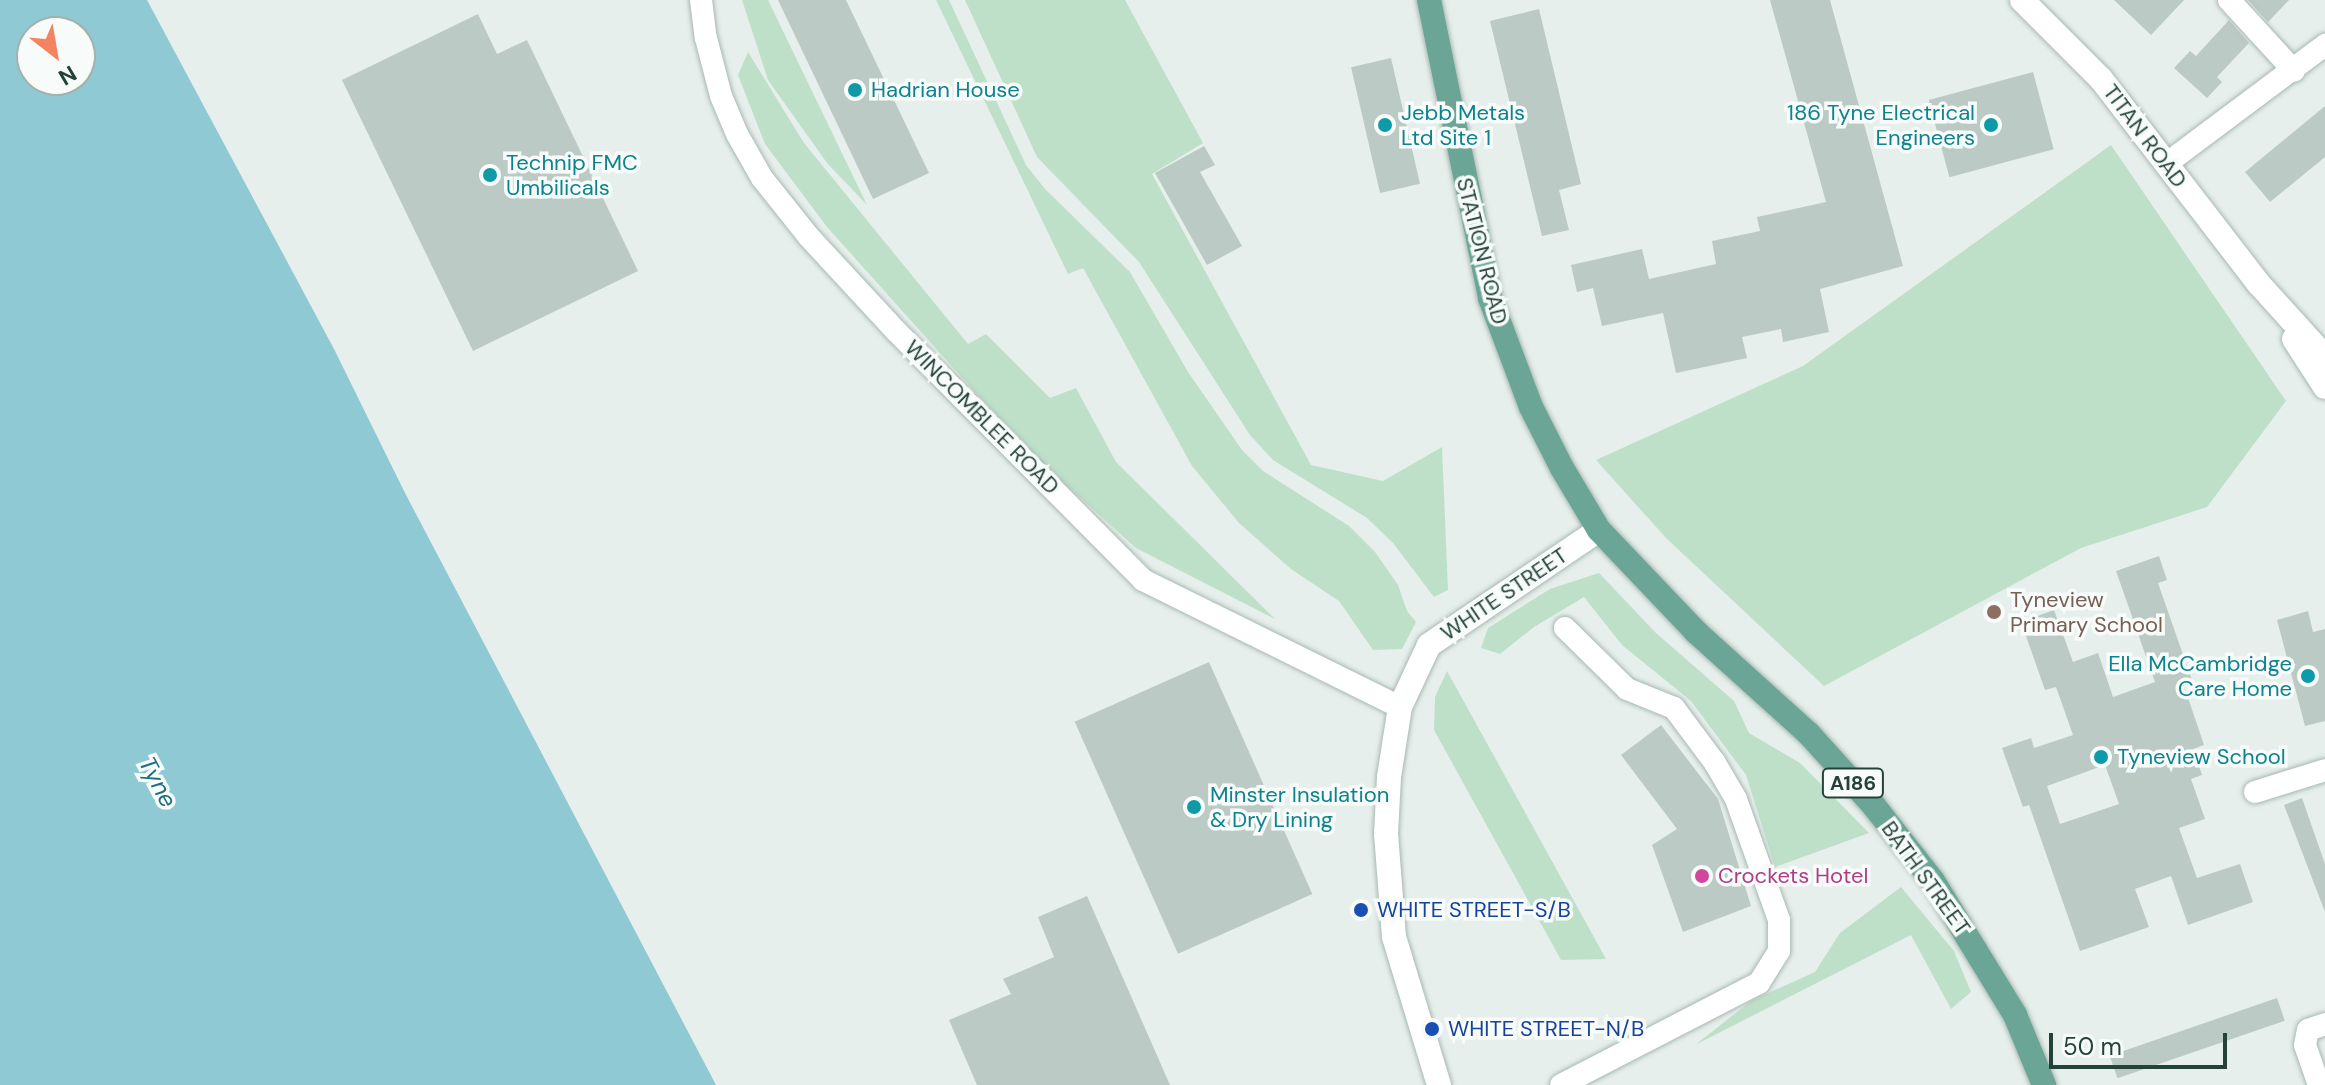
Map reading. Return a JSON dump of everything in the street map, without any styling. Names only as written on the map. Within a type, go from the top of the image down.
[{"type":"main road","name":"STATION ROAD","points":[[1429,0],[1464,183],[1490,298],[1531,407],[1599,530]]},
{"type":"main road","name":"BATH STREET","points":[[1599,530],[1696,632],[1809,734],[1874,806],[1933,881],[1990,970],[2015,1015],[2044,1085]]},
{"type":"street","name":"WINCOMBLEE ROAD","points":[[701,0],[706,38],[721,96],[737,134],[762,178],[809,237],[908,343],[1143,580],[1400,707]]},
{"type":"street","name":"TITAN ROAD","points":[[2022,0],[2101,79],[2258,283],[2325,357]]},
{"type":"street","points":[[2229,0],[2294,71]]},
{"type":"street","points":[[2166,164],[2325,45]]},
{"type":"street","name":"TITAN ROAD","points":[[2258,283],[2325,387]]},
{"type":"street","name":"WHITE STREET","points":[[1439,1085],[1394,937],[1386,834],[1389,777],[1400,707],[1429,645],[1599,530]]},
{"type":"street","points":[[1561,1085],[1759,983],[1779,951],[1779,920],[1736,799],[1715,763],[1674,708],[1627,689],[1565,628]]},
{"type":"street","points":[[2255,792],[2325,770]]},
{"type":"street","points":[[2319,1085],[2305,1045],[2308,1030],[2325,1024]]},
{"type":"green space","points":[[742,0],[768,0],[867,205],[827,163],[768,80]]},
{"type":"green space","points":[[936,0],[949,0],[1026,165],[1045,189],[1130,272],[1188,372],[1242,450],[1263,471],[1349,526],[1375,552],[1398,585],[1407,611],[1416,622],[1402,649],[1373,650],[1339,601],[1291,569],[1239,523],[1192,466],[1083,268],[1068,274]]},
{"type":"green space","points":[[965,0],[1125,0],[1203,143],[1152,174],[1311,465],[1383,481],[1442,447],[1448,590],[1434,597],[1393,543],[1367,518],[1273,460],[1250,435],[1139,262],[1037,157]]},
{"type":"green space","points":[[748,52],[804,143],[968,344],[986,334],[1050,398],[1076,388],[1116,462],[1275,619],[1136,548],[1026,449],[827,227],[765,144],[738,75]]},
{"type":"green space","points":[[2111,145],[2286,401],[2207,507],[2081,548],[1824,686],[1666,538],[1596,460],[1803,366]]},
{"type":"green space","points":[[1599,573],[1656,633],[1734,701],[1749,733],[1800,763],[1869,833],[1775,867],[1746,775],[1691,701],[1622,645],[1584,597],[1534,627],[1500,654],[1481,648],[1488,628],[1550,589]]},
{"type":"green space","points":[[1447,671],[1606,959],[1561,960],[1434,730],[1435,697]]},
{"type":"green space","points":[[1901,887],[1954,951],[1971,992],[1951,1009],[1911,935],[1695,1045],[1751,1001],[1815,972],[1840,933]]},
{"type":"water","name":"Tyne","points":[[0,0],[147,0],[334,349],[405,493],[716,1085],[0,1085]]},
{"type":"building","name":"Hadrian House","points":[[778,0],[846,0],[929,173],[873,199]]},
{"type":"building","points":[[1770,0],[1830,0],[1903,266],[1820,289],[1829,332],[1783,342],[1781,329],[1742,337],[1747,358],[1676,373],[1663,313],[1602,326],[1593,288],[1577,292],[1571,265],[1642,249],[1649,279],[1716,264],[1712,241],[1760,231],[1757,217],[1826,202]]},
{"type":"building","points":[[2114,0],[2184,0],[2151,35]]},
{"type":"building","points":[[2248,0],[2289,0],[2268,22]]},
{"type":"building","points":[[1539,9],[1581,184],[1559,190],[1569,230],[1542,236],[1490,21]]},
{"type":"building","name":"Technip FMC Umbilicals","points":[[478,14],[497,54],[527,40],[638,271],[473,351],[342,80]]},
{"type":"building","points":[[2229,20],[2249,43],[2217,77],[2222,82],[2207,98],[2174,68],[2190,51],[2196,56]]},
{"type":"building","name":"Jebb Metals Ltd Site 1","points":[[1391,58],[1420,184],[1380,193],[1351,67]]},
{"type":"building","name":"186 Tyne Electrical Engineers","points":[[2033,72],[2054,149],[1949,177],[1929,100]]},
{"type":"building","points":[[2325,106],[2325,157],[2270,202],[2245,172]]},
{"type":"building","points":[[1204,146],[1215,165],[1200,172],[1242,246],[1207,265],[1155,173]]},
{"type":"building","name":"Tyneview School","points":[[2159,556],[2167,580],[2158,583],[2193,683],[2184,686],[2204,745],[2193,749],[2202,775],[2191,779],[2205,819],[2179,828],[2197,878],[2240,864],[2253,902],[2188,925],[2171,876],[2135,889],[2149,927],[2080,951],[2029,805],[2023,807],[2002,748],[2031,738],[2034,748],[2073,735],[2056,687],[2045,690],[2021,622],[2054,610],[2073,662],[2098,653],[2113,697],[2155,682],[2116,571]],"holes":[[[2105,765],[2119,804],[2060,824],[2047,786]]]},
{"type":"building","name":"Ella McCambridge Care Home","points":[[2308,611],[2313,632],[2325,629],[2325,721],[2305,726],[2277,620]]},
{"type":"building","name":"Minster Insulation & Dry Lining","points":[[1209,662],[1312,894],[1178,954],[1075,722]]},
{"type":"building","points":[[1661,725],[1718,799],[1751,906],[1683,932],[1652,845],[1677,829],[1621,755]]},
{"type":"building","points":[[2302,798],[2325,864],[2325,912],[2284,805]]},
{"type":"building","points":[[1087,896],[1170,1085],[977,1085],[949,1020],[1011,994],[1003,979],[1054,957],[1038,917]]},
{"type":"building","points":[[2277,998],[2285,1021],[2117,1078],[2110,1056]]},
{"type":"place","name":"Hadrian House","points":[[855,90]]},
{"type":"place","name":"Jebb Metals Ltd Site 1","points":[[1385,125]]},
{"type":"place","name":"186 Tyne Electrical Engineers","points":[[1991,125]]},
{"type":"place","name":"Technip FMC Umbilicals","points":[[490,175]]},
{"type":"place","name":"Tyneview Primary School","points":[[1994,612]]},
{"type":"place","name":"Ella McCambridge Care Home","points":[[2308,676]]},
{"type":"place","name":"Tyneview School","points":[[2101,757]]},
{"type":"place","name":"Minster Insulation & Dry Lining","points":[[1194,807]]},
{"type":"place","name":"Crockets Hotel","points":[[1702,876]]},
{"type":"place","name":"WHITE STREET-S/B","points":[[1361,910]]},
{"type":"place","name":"WHITE STREET-N/B","points":[[1432,1029]]}]
